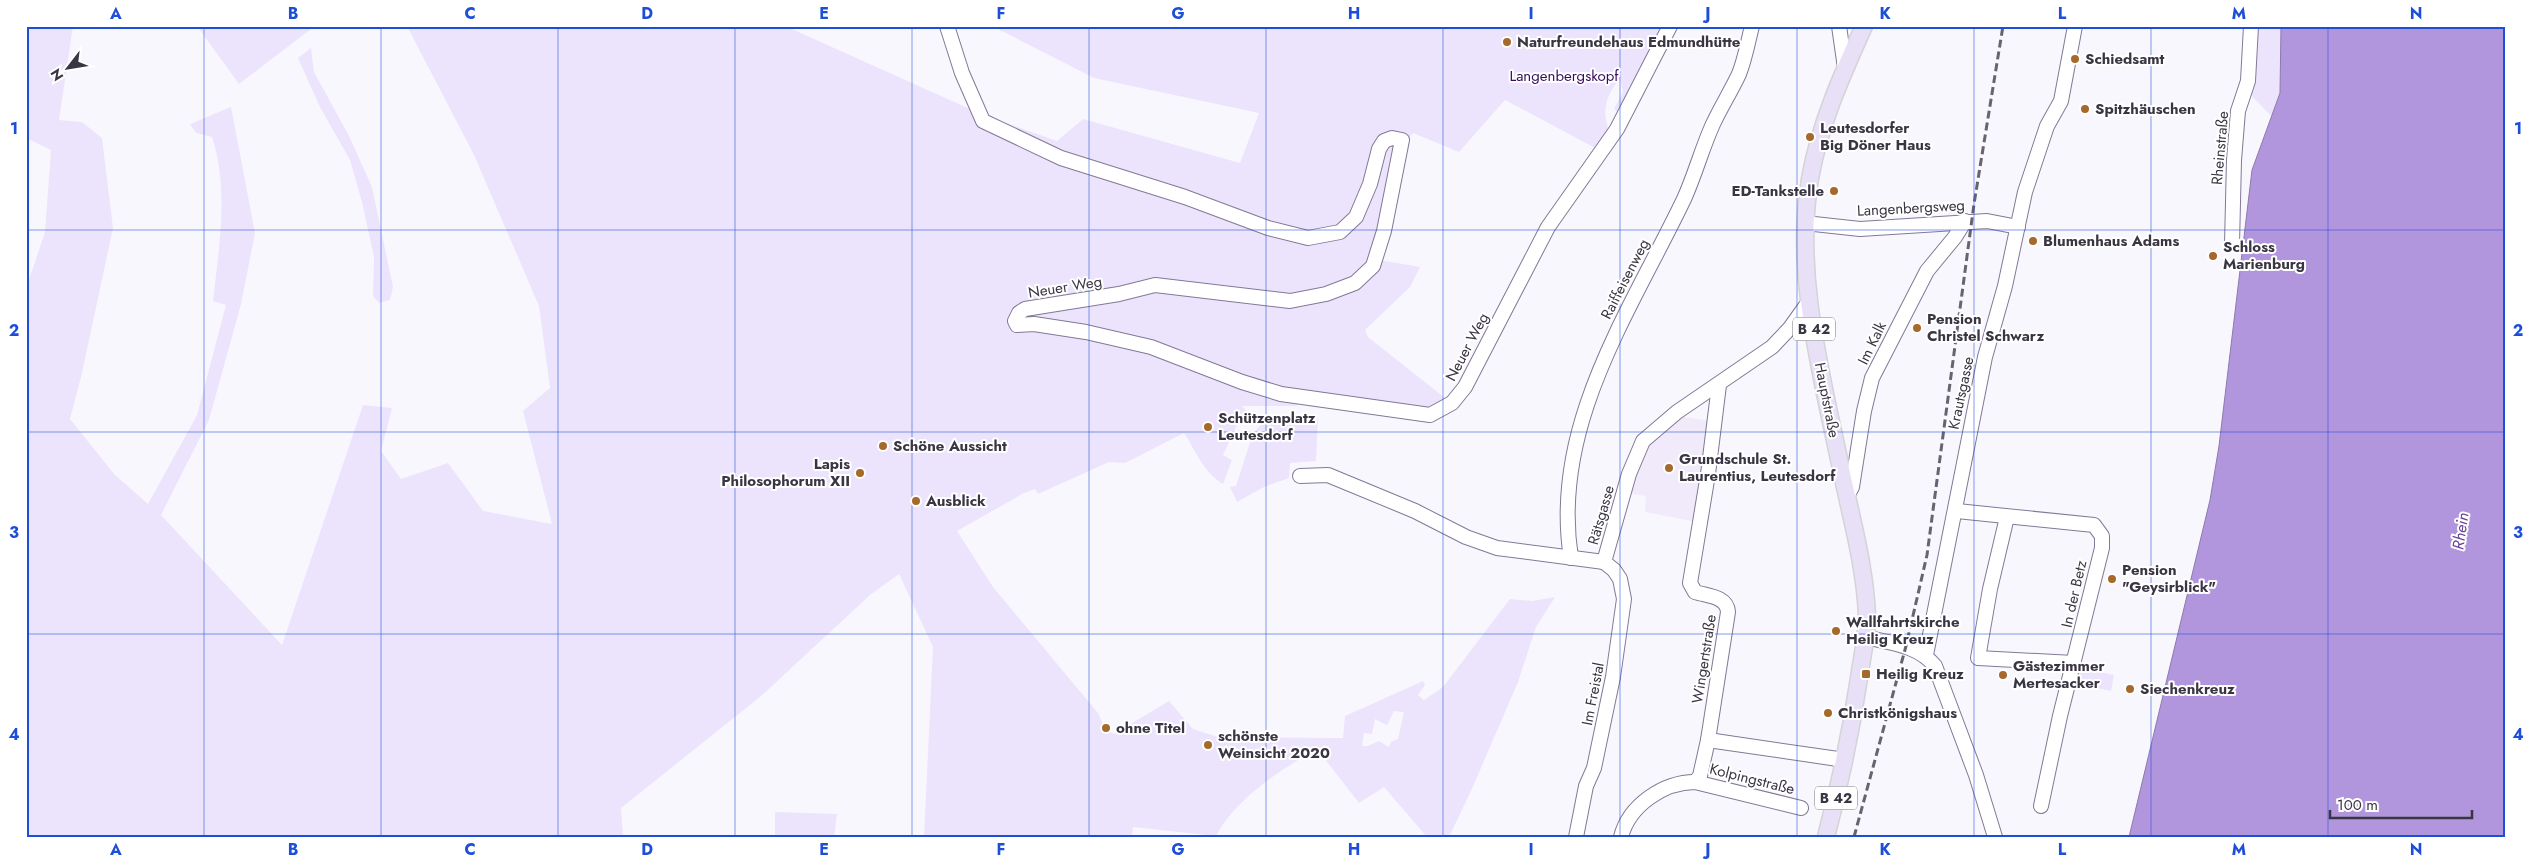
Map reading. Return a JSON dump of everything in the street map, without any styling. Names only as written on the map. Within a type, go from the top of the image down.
[{"type":"main road","name":"Hauptstraße","points":[[1826,837],[1845,760],[1865,637],[1864,590],[1810,300],[1805,258],[1805,223],[1810,180],[1816,151],[1845,68],[1864,26]]},
{"type":"street","name":"Neuer Weg","points":[[947,26],[962,73],[982,121],[1062,158],[1186,197],[1268,228],[1308,238],[1340,232],[1356,217],[1370,184],[1379,149],[1384,141],[1392,138],[1402,140],[1384,231],[1374,266],[1355,283],[1326,294],[1290,301],[1155,285],[1119,294],[1025,309],[1019,313],[1015,321],[1017,324],[1034,324],[1086,332],[1151,346],[1242,382],[1281,394],[1430,415],[1452,403],[1465,387],[1548,227],[1617,129],[1670,26]]},
{"type":"street","name":"Raiffeisenweg","points":[[1571,558],[1567,537],[1569,473],[1589,392],[1614,337],[1684,197],[1712,125],[1739,74],[1752,26]]},
{"type":"street","points":[[1840,26],[1845,68]]},
{"type":"street","name":"Krautsgasse","points":[[1926,655],[1946,548],[1957,511],[1976,400],[2025,192],[2041,142],[2061,101],[2075,26]]},
{"type":"street","name":"Rheinstraße","points":[[2232,244],[2234,160],[2238,111],[2248,81],[2251,26]]},
{"type":"street","name":"Langenbergsweg","points":[[1805,223],[1860,229],[1965,220],[1988,221],[2018,228]]},
{"type":"street","name":"Im Kalk","points":[[1847,496],[1852,487],[1864,411],[1872,378],[1927,271],[1955,237],[1965,220]]},
{"type":"street","name":"Rätsgasse","points":[[1300,476],[1328,475],[1497,548],[1604,562],[1629,474],[1643,440],[1677,412],[1772,347],[1790,328],[1810,300]]},
{"type":"street","name":"Wingertstraße","points":[[1695,782],[1700,776],[1708,740],[1728,605],[1719,599],[1695,592],[1690,582],[1708,474],[1719,385]]},
{"type":"street","name":"In der Betz","points":[[1957,511],[2094,525],[2102,536],[2102,548],[2041,806]]},
{"type":"street","points":[[2007,517],[1990,589],[1978,658],[2074,663]]},
{"type":"street","name":"Im Freistal","points":[[1576,837],[1586,786],[1594,768],[1613,677],[1624,600],[1620,579],[1614,570],[1604,562]]},
{"type":"street","points":[[1865,637],[1912,648],[1926,655],[1935,666],[1955,717],[1994,837]]},
{"type":"street","points":[[1708,740],[1845,760]]},
{"type":"street","points":[[1620,837],[1629,818],[1659,791],[1683,782],[1695,782]]},
{"type":"street","name":"Kolpingstraße","points":[[1695,782],[1800,808]]},
{"type":"shaded area","name":"Grundschule St. Laurentius, Leutesdorf","points":[[1678,416],[1710,421],[1697,522],[1645,512],[1646,496],[1626,493],[1645,443]]},
{"type":"green space","name":"Langenbergskopf","points":[[26,26],[73,26],[59,120],[82,122],[102,138],[113,228],[82,373],[70,419],[115,475],[148,504],[197,415],[226,305],[213,301],[221,218],[220,177],[217,157],[212,137],[196,133],[190,124],[231,107],[255,233],[241,304],[209,420],[161,515],[282,645],[363,405],[392,408],[381,451],[401,479],[448,463],[483,511],[552,524],[523,411],[550,388],[539,306],[474,155],[408,28],[399,26],[785,26],[981,114],[1057,141],[1083,119],[1240,163],[1259,113],[1094,78],[992,26],[1663,26],[1619,113],[1614,109],[1623,92],[1620,79],[1615,84],[1609,96],[1606,109],[1609,130],[1597,149],[1505,100],[1459,152],[1413,133],[1407,141],[1401,131],[1396,132],[1374,259],[1420,267],[1410,287],[1365,330],[1368,337],[1445,398],[1429,408],[1314,393],[1296,406],[1242,406],[1249,414],[1239,421],[1223,455],[1232,460],[1223,484],[1210,474],[1200,461],[1184,433],[1125,463],[1109,462],[1038,494],[1035,489],[1024,493],[957,531],[993,587],[1098,713],[1105,729],[1114,734],[1169,701],[1193,729],[1218,737],[1343,738],[1345,716],[1423,681],[1425,685],[1418,695],[1424,700],[1443,687],[1510,599],[1532,601],[1555,597],[1536,627],[1518,682],[1449,837],[1427,837],[1384,787],[1359,803],[1317,749],[1274,776],[1247,797],[1224,822],[1216,836],[1133,827],[1132,837],[924,837],[933,647],[899,574],[870,595],[760,697],[621,808],[623,837],[26,837],[26,289],[45,232],[51,150],[26,138]],"holes":[[[1394,711],[1404,712],[1398,739],[1391,742],[1389,747],[1379,741],[1368,746],[1362,746],[1364,733],[1372,734],[1375,719],[1387,725]]]},
{"type":"green space","points":[[197,26],[315,26],[239,84]]},
{"type":"green space","points":[[2252,26],[2281,26],[2280,93],[2271,116],[2250,94]]},
{"type":"green space","points":[[311,48],[314,72],[349,136],[372,187],[393,287],[390,300],[379,303],[373,296],[374,257],[362,202],[350,160],[320,107],[298,58]]},
{"type":"green space","points":[[1308,416],[1318,420],[1316,461],[1290,463],[1289,478],[1264,487],[1237,502],[1230,487],[1236,486],[1252,436],[1263,421]]},
{"type":"green space","points":[[2076,667],[2114,675],[2111,691],[2072,683]]},
{"type":"green space","points":[[775,812],[837,814],[834,837],[775,837]]},
{"type":"water","name":"Rhein","points":[[2281,26],[2506,26],[2506,837],[2129,837],[2210,500],[2219,446],[2252,170],[2280,93]]},
{"type":"railway","points":[[1854,837],[1906,646],[1927,555],[1974,204],[2003,26]]},
{"type":"place","name":"Naturfreundehaus Edmundhütte","points":[[1507,42]]},
{"type":"place","name":"Schiedsamt","points":[[2075,59]]},
{"type":"place","name":"Spitzhäuschen","points":[[2085,109]]},
{"type":"place","name":"Leutesdorfer Big Döner Haus","points":[[1810,137]]},
{"type":"place","name":"ED-Tankstelle","points":[[1834,191]]},
{"type":"place","name":"Blumenhaus Adams","points":[[2033,241]]},
{"type":"place","name":"Schloss Marienburg","points":[[2213,256]]},
{"type":"place","name":"Pension Christel Schwarz","points":[[1917,328]]},
{"type":"place","name":"Schützenplatz Leutesdorf","points":[[1208,427]]},
{"type":"place","name":"Schöne Aussicht","points":[[883,446]]},
{"type":"place","name":"Grundschule St. Laurentius, Leutesdorf","points":[[1669,468]]},
{"type":"place","name":"Lapis Philosophorum XII","points":[[860,473]]},
{"type":"place","name":"Ausblick","points":[[916,501]]},
{"type":"place","name":"Pension \"Geysirblick\"","points":[[2112,579]]},
{"type":"place","name":"Wallfahrtskirche Heilig Kreuz","points":[[1836,631]]},
{"type":"place","name":"Heilig Kreuz","points":[[1866,674]]},
{"type":"place","name":"Gästezimmer Mertesacker","points":[[2003,675]]},
{"type":"place","name":"Siechenkreuz","points":[[2130,689]]},
{"type":"place","name":"Christkönigshaus","points":[[1828,713]]},
{"type":"place","name":"ohne Titel","points":[[1106,728]]},
{"type":"place","name":"schönste Weinsicht 2020","points":[[1208,745]]}]
